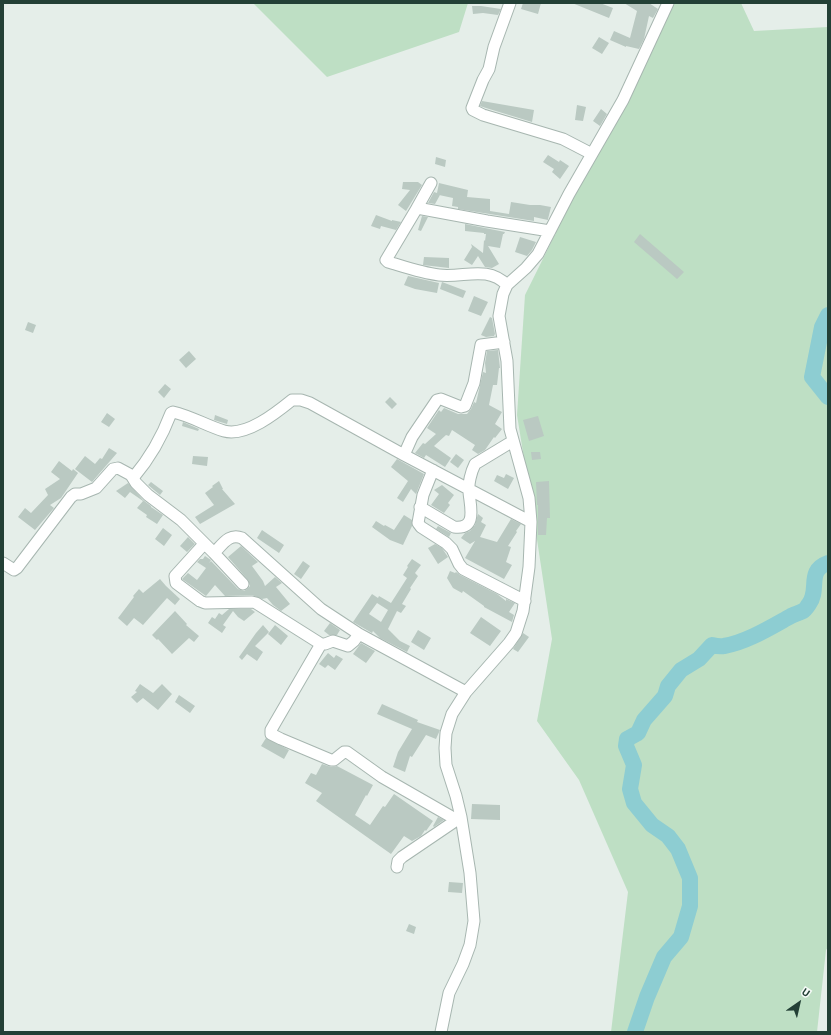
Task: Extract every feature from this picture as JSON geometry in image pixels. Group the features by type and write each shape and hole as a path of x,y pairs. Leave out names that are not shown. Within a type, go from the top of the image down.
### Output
{"street":[{"path":"510,3 494,47 489,69 472,108 473,110 483,115 563,139 592,154"},
{"path":"441,1032 449,993 463,964 470,945 474,921 470,873 456,796 446,765 446,732 452,714 466,692 516,633 520,624 525,601 529,567 531,522 529,498 527,487 512,441 510,429 507,361 499,316 503,294 507,285 526,268 538,254 592,154 624,100 668,3"},
{"path":"431,183 386,260 388,262 426,273 440,275 493,275 501,279 507,285"},
{"path":"417,208 550,231"},
{"path":"404,455 412,437 437,400 441,398 461,407 465,406 474,383 481,345 504,342"},
{"path":"133,478 151,455 173,412 225,431 238,432 250,428 292,400 301,400 310,403 469,490 531,522"},
{"path":"420,507 454,527 468,524 471,518 472,508 469,490 475,464 512,441"},
{"path":"3,563 14,570 17,568 61,508 73,495 85,493 96,488 114,468 118,468 128,473 148,495 181,520 243,584"},
{"path":"433,470 423,495 418,523 421,527 446,542 463,569 525,601"},
{"path":"214,553 231,537 238,536 242,538 321,609 359,634 466,692"},
{"path":"204,544 175,576 176,583 200,601 205,603 256,603 321,644 334,641 348,646 359,634"},
{"path":"321,644 274,723 271,734 331,760 334,760 344,752 347,752 382,777 459,818"},
{"path":"396,867 398,861 402,857 459,818"}],"green space":[{"path":"253,3 468,3 459,32 327,77"},
{"path":"670,3 741,3 754,31 828,27 828,947 826,950 817,1032 611,1032 628,892 579,780 537,721 552,639 517,415 525,295"}],"building":[{"path":"523,3 541,3 538,14 521,9"},
{"path":"572,3 600,3 613,8 609,18"},
{"path":"624,3 649,3 658,9 653,18 649,16 644,39 639,49 626,47 610,40 614,31 630,38 637,11"},
{"path":"472,6 501,9 498,15 483,13 473,14"},
{"path":"599,37 609,43 602,54 592,48"},
{"path":"482,101 534,110 532,122 480,106"},
{"path":"577,105 586,107 583,121 575,120"},
{"path":"601,109 607,114 600,126 593,121"},
{"path":"548,155 569,166 560,179 552,172 554,169 543,162"},
{"path":"436,157 446,160 445,167 435,164"},
{"path":"403,182 418,182 422,185 406,211 398,205 410,190 402,189"},
{"path":"439,183 468,190 467,197 490,199 490,211 509,214 511,202 551,207 548,220 534,217 534,221 458,209 458,207 452,206 453,198 440,195 435,204 428,203 434,192 437,193"},
{"path":"376,215 392,221 401,222 396,230 381,226 380,229 371,226"},
{"path":"422,216 428,217 421,231 418,230"},
{"path":"465,224 505,232 503,234 500,248 488,246 499,264 492,268 485,267 478,256 472,265 464,260 472,247 471,244 483,253 486,234 465,231"},
{"path":"640,234 684,272 677,279 634,242"},
{"path":"520,237 536,242 527,256 515,252"},
{"path":"424,257 449,258 449,268 423,265"},
{"path":"408,276 439,283 437,293 415,289 404,285"},
{"path":"442,282 466,291 463,298 440,289"},
{"path":"474,296 488,302 481,316 468,311"},
{"path":"490,317 492,318 495,334 494,336 486,337 481,335"},
{"path":"28,322 36,325 33,333 25,330"},
{"path":"498,350 500,368 497,385 493,385 489,405 502,412 495,424 502,429 495,438 494,437 485,450 478,454 472,450 475,445 452,430 449,436 446,435 434,446 451,458 445,467 426,455 424,458 415,453 423,443 425,444 436,434 427,428 439,410 441,412 444,408 458,414 467,414 474,402 476,403 483,372 486,373 485,363 487,351"},
{"path":"189,351 196,359 186,368 179,360"},
{"path":"165,384 171,389 164,398 158,392"},
{"path":"390,397 397,404 392,409 385,402"},
{"path":"107,413 115,419 109,427 101,422"},
{"path":"215,415 228,420 227,424 214,420"},
{"path":"538,416 544,436 529,441 523,420"},
{"path":"183,422 199,429 198,431 182,426"},
{"path":"109,448 117,453 92,482 75,469 85,456 95,464 100,458 102,459"},
{"path":"531,452 540,452 541,459 532,460"},
{"path":"456,454 464,460 458,468 450,462"},
{"path":"193,456 208,457 207,466 192,464"},
{"path":"397,459 424,474 416,494 411,489 403,502 397,498 408,481 391,467"},
{"path":"59,461 72,471 73,469 78,473 61,498 50,505 54,508 35,530 18,517 25,508 31,513 48,495 45,489 60,479 51,472"},
{"path":"506,474 514,478 508,489 494,481 497,475 504,478"},
{"path":"219,481 222,489 235,504 200,524 195,517 214,505 205,493"},
{"path":"549,481 550,518 547,518 546,535 538,535 536,482"},
{"path":"151,482 163,491 160,495 148,485"},
{"path":"128,483 143,500 163,515 157,524 146,517 147,515 137,508 143,501 130,492 125,498 116,491"},
{"path":"442,485 454,495 448,503 450,505 444,513 431,505 439,494 434,490"},
{"path":"478,514 483,518 481,522 486,525 480,537 497,542 511,519 521,524 508,546 511,547 506,562 512,565 504,579 465,558 475,541 470,544 461,538 475,525"},
{"path":"404,515 412,520 412,526 403,545 390,540 372,527 376,521 394,530"},
{"path":"438,526 451,533 449,537 436,529"},
{"path":"163,528 172,535 164,546 155,539"},
{"path":"262,530 284,545 279,553 257,538"},
{"path":"188,537 195,544 187,552 180,546"},
{"path":"435,544 442,548 448,557 438,564 428,548"},
{"path":"241,546 258,562 252,566 265,586 275,577 282,583 276,587 290,604 281,611 267,598 262,599 252,595 225,596 215,585 206,596 182,579 188,573 197,580 206,568 197,562 205,556 211,560 209,563 211,561 238,589 244,591 250,586 248,580 228,557"},
{"path":"412,559 421,565 415,573 418,576 402,604 406,606 401,613 397,611 388,629 400,641 410,646 407,652 380,638 373,631 372,633 353,622 372,594 391,603 407,578 403,575 408,567 407,566","holes":["377,603 388,610 381,622 369,614"]},
{"path":"303,561 310,566 301,579 294,574"},
{"path":"450,571 456,572 497,594 506,601 506,599 515,603 509,612 514,615 512,622 484,607 463,591 462,593 453,588 447,578"},
{"path":"160,579 180,599 175,605 167,598 143,625 134,618 127,626 118,618 134,597 133,596 139,589 143,593"},
{"path":"229,609 251,609 255,612 244,621 233,611 223,625 226,627 222,633 208,623 212,617 215,619 219,613 222,615"},
{"path":"175,611 187,624 186,625 199,636 194,642 189,638 172,654 158,639 157,640 152,635"},
{"path":"481,617 501,631 490,646 470,633"},
{"path":"330,623 340,630 337,635 329,635 324,631"},
{"path":"263,625 269,632 255,646 263,652 257,661 247,654 242,660 239,657"},
{"path":"275,625 288,636 281,645 268,634"},
{"path":"418,630 431,638 424,650 411,642"},
{"path":"523,633 529,637 518,652 513,649"},
{"path":"361,643 375,651 366,663 353,654"},
{"path":"328,653 334,658 336,655 343,659 335,670 328,665 325,668 319,664"},
{"path":"140,684 153,693 162,684 172,694 158,710 143,698 137,703 131,697 137,692 135,691"},
{"path":"179,695 195,706 190,713 175,702"},
{"path":"382,704 418,720 417,722 440,730 436,739 426,735 412,757 410,756 405,772 393,767 398,752 412,729 377,714"},
{"path":"266,738 289,750 284,759 261,746"},
{"path":"322,764 331,767 337,766 373,785 355,815 370,825 383,806 385,807 394,794 433,821 421,836 412,841 404,836 391,854 316,801 322,793 305,783 311,773 316,775"},
{"path":"472,804 500,805 500,820 471,819"},
{"path":"438,817 444,820 434,827 433,826"},
{"path":"449,882 463,883 462,893 448,892"},
{"path":"409,924 416,927 414,934 406,931"}],"waterway":[{"path":"828,315 822,327 812,377 828,397"},
{"path":"635,1032 647,997 664,957 681,937 690,906 690,878 678,849 668,836 652,825 634,803 630,789 634,765 626,746 627,739 638,733 644,720 665,696 668,686 681,670 699,659 712,645 722,646 733,644 759,634 791,616 802,612 812,598 817,571 821,566 828,563"}]}
